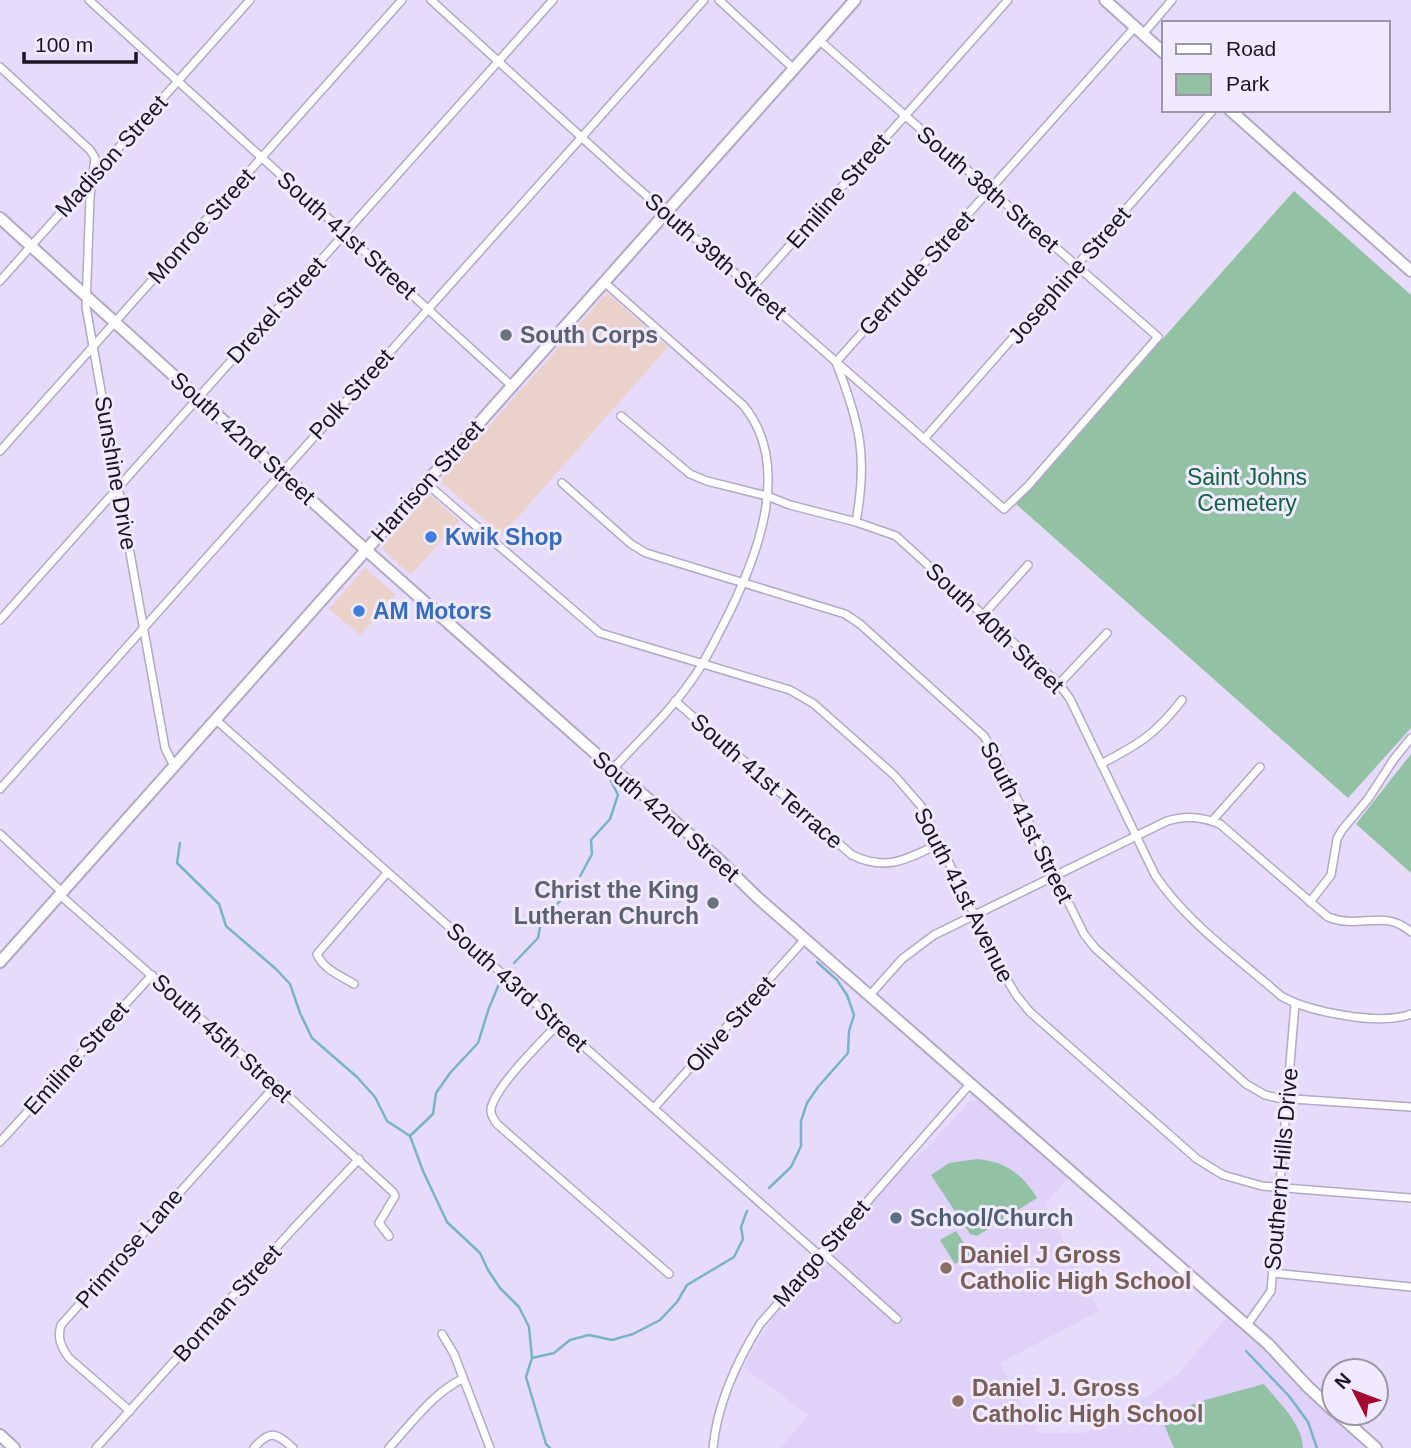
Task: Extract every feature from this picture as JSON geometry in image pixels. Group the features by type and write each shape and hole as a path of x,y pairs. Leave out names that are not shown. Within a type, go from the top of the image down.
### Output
{"street":[{"name":"South 41st Street","path":"89,0 512,386"},
{"name":"Madison Street","path":"0,281 250,0"},
{"name":"Monroe Street","path":"0,451 401,0"},
{"name":"South 39th Street","path":"432,0 666,212 1004,509"},
{"name":"Drexel Street","path":"0,620 553,0"},
{"name":"Polk Street","path":"0,789 704,0"},
{"path":"719,0 794,69"},
{"name":"Harrison Street","path":"0,962 855,0"},
{"name":"Emiline Street","path":"752,288 1008,0"},
{"path":"1105,0 1162,51"},
{"name":"Gertrude Street","path":"836,362 990,190 1139,30 1172,0"},
{"name":"South 38th Street","path":"819,40 1158,337 1004,509"},
{"path":"0,67 90,150 95,158 93,177"},
{"name":"Josephine Street","path":"924,439 1211,112"},
{"path":"1232,112 1411,271"},
{"name":"Sunshine Drive","path":"93,177 86,307 165,748 174,766"},
{"name":"South 42nd Street","path":"0,218 280,473 716,857 758,898 1247,1325 1320,1397"},
{"path":"604,282 751,414 761,433 767,455 767,496 758,546 744,584 702,665 675,701 613,769"},
{"path":"836,362 859,430 863,470 856,522"},
{"name":"South 40th Street","path":"621,416 690,474 896,536 1059,684 1070,699 1155,875 1169,895 1281,996 1295,1004 1321,1012 1370,1018 1411,1014"},
{"name":"South 41st Avenue","path":"426,483 600,633 790,690 814,704 909,790 921,806 1016,995 1030,1012 1197,1159 1234,1180 1262,1186 1411,1198"},
{"name":"South 41st Street","path":"562,483 631,544 646,553 845,614 860,624 984,736 1084,934 1095,948 1246,1084 1265,1095 1287,1099 1411,1107"},
{"path":"984,614 1028,565"},
{"path":"1059,684 1107,633"},
{"path":"1101,764 1149,737 1182,700"},
{"name":"South 41st Terrace","path":"675,701 852,855 877,864 893,864 940,843"},
{"name":"South 43rd Street","path":"215,719 558,1024 897,1319"},
{"path":"1310,902 1331,875 1337,839 1342,830 1368,799 1411,738"},
{"path":"1212,821 1259,768"},
{"path":"870,995 914,948 933,935 1180,817 1199,817 1229,831 1328,917 1346,923 1391,919 1411,932"},
{"name":"South 45th Street","path":"0,834 61,894 383,1182 395,1196 379,1223 389,1236"},
{"path":"354,984 331,970 320,961 317,954 387,873"},
{"name":"Olive Street","path":"654,1108 805,939"},
{"name":"Emiline Street","path":"0,1142 152,975"},
{"name":"Southern Hills Drive","path":"1247,1325 1270,1291 1273,1273 1295,1004"},
{"path":"558,1024 503,1085 491,1108 492,1116 496,1124 668,1274"},
{"name":"Margo Street","path":"713,1448 722,1405 735,1370 748,1343 774,1306 971,1083"},
{"name":"Primrose Lane","path":"130,1411 69,1358 62,1349 61,1325 276,1085"},
{"name":"Borman Street","path":"96,1448 359,1159"},
{"path":"1273,1273 1411,1287"},
{"path":"442,1334 454,1354 489,1448"},
{"path":"389,1448 447,1386 462,1379"},
{"name":"South 42nd Street","path":"1352,1427 1376,1448"},
{"path":"0,1435 14,1448"},
{"path":"254,1448 266,1436 271,1435 281,1437 293,1448"}],"shaded area":[{"path":"607,293 668,347 502,535 440,481"},
{"name":"Kwik Shop","path":"429,494 459,521 411,575 381,548"},
{"path":"365,568 396,595 360,635 329,609"},
{"name":"Daniel J Gross Catholic High School","path":"981,1101 1069,1177 1045,1204 1099,1311 1000,1363 1037,1433 1083,1433 1110,1424 1178,1374 1228,1316 1320,1407 1320,1427 1342,1427 1365,1448 780,1448 809,1415 744,1368 750,1355 795,1288 904,1167 929,1146 969,1102"}],"green space":[{"name":"Saint Johns Cemetery","path":"1294,191 1411,295 1411,728 1348,798 1016,504"},
{"path":"1411,754 1411,873 1356,824"},
{"path":"977,1159 1012,1170 1026,1182 1037,1198 977,1236 970,1234 931,1175 949,1163"},
{"path":"956,1231 971,1254 955,1264 940,1240"},
{"path":"1264,1384 1299,1430 1303,1448 1174,1448 1163,1422 1168,1414 1205,1400"}],"waterway":[{"path":"514,963 538,938 541,922 577,882 592,854 591,840 610,819 618,795 610,779"},
{"path":"180,843 177,863 219,904 226,926 290,984 312,1038 357,1077 375,1097 387,1121 410,1136 447,1222 480,1253 500,1288 519,1307 529,1327 532,1358 526,1377 546,1444 550,1448"},
{"path":"769,1188 791,1167 801,1146 801,1121 807,1103 848,1053 849,1031 854,1015 847,995 837,980 817,962"},
{"path":"410,1136 433,1114 436,1093 450,1073 478,1043 499,984"},
{"path":"532,1358 554,1353 570,1340 589,1335 612,1340 633,1334 660,1320 677,1302 687,1285 734,1257 743,1239 741,1227 747,1211"},
{"path":"1246,1351 1289,1396 1308,1422 1317,1448"}],"place":[{"name":"South Corps","path":"506,335"},
{"name":"Kwik Shop","path":"431,537"},
{"name":"AM Motors","path":"359,611"},
{"name":"Christ the King Lutheran Church","path":"713,903"},
{"name":"School/Church","path":"896,1218"},
{"name":"Daniel J Gross Catholic High School","path":"946,1268"},
{"name":"Daniel J. Gross Catholic High School","path":"958,1401"}]}
